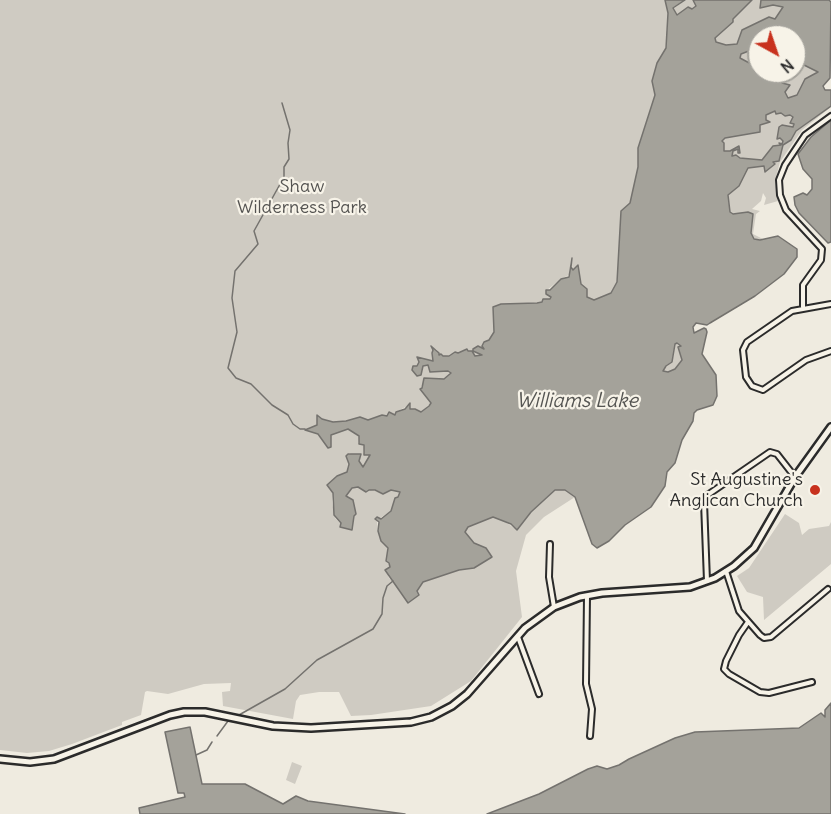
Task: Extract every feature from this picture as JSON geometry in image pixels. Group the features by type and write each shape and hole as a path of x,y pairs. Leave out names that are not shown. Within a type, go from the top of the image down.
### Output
{"main road":[{"path":"0,759 30,762 54,759 170,715 184,712 205,712 273,726 300,728 421,720 447,709 467,694 517,637 554,607 587,596 613,591 685,587 707,581 726,571 754,548 795,477 831,427"}],"street":[{"path":"803,307 804,285 821,260 822,252 818,243 786,210 780,195 779,180 785,165 805,135 831,116"},
{"path":"831,304 803,307 786,313 745,343 743,352 749,382 757,389 764,389 799,364 831,351"},
{"path":"707,581 706,497 770,452 777,454 795,477"},
{"path":"550,544 549,577 554,607"},
{"path":"726,571 739,611 762,637 771,637 828,589"},
{"path":"587,596 586,684 592,710 590,736"},
{"path":"748,622 726,661 724,669 729,674 760,692 769,693 812,682"},
{"path":"517,637 539,694"}],"green space":[{"name":"Shaw Wilderness Park","path":"0,0 665,0 668,13 666,49 657,63 652,81 655,95 638,148 638,167 630,203 621,211 617,282 611,293 594,300 586,297 578,278 578,266 573,270 571,260 569,275 547,290 550,299 525,304 501,304 493,318 502,327 484,342 482,346 484,349 478,347 477,351 482,354 475,356 467,349 443,357 431,346 433,361 417,357 419,362 417,366 413,366 412,370 422,372 423,366 428,365 430,372 448,371 451,373 444,379 427,378 420,389 431,403 421,412 410,409 411,404 396,412 395,415 389,412 387,416 382,415 368,420 360,417 333,422 317,415 317,425 306,431 316,432 325,441 326,446 331,447 331,434 348,429 359,437 358,443 364,445 363,453 370,455 363,467 360,464 359,454 355,456 349,453 347,472 337,476 327,485 333,493 335,518 343,526 352,530 356,514 353,500 346,496 352,488 358,487 384,493 391,490 400,492 391,511 377,520 381,541 388,548 387,559 390,567 386,569 389,578 397,585 408,602 422,582 459,570 474,568 486,548 474,543 465,532 468,527 493,517 500,518 517,530 531,512 555,490 565,490 575,497 544,517 526,535 516,571 522,617 471,681 431,706 371,715 351,716 339,692 300,695 296,701 293,719 223,706 222,692 230,691 231,683 204,684 168,694 147,691 141,715 122,722 122,725 49,751 27,753 0,750"},
{"path":"685,0 693,0 697,5 692,9 688,7 677,15 673,9"},
{"path":"752,0 761,0 760,8 773,5 784,6 775,19 767,24 747,24 747,37 737,44 726,45 715,42 715,38 733,22 733,19"},
{"path":"747,52 747,63 739,58 741,54"},
{"path":"807,64 831,70 830,78 823,86 825,90 831,90 831,107 802,130 780,162 775,181 778,201 764,205 766,198 763,193 761,201 752,209 760,211 756,214 753,234 763,239 754,239 730,212 728,195 731,158 723,151 720,143 777,84 807,84"},
{"path":"680,343 682,346 678,347 682,360 675,369 668,373 662,370 672,362 675,344"},
{"path":"785,514 799,523 802,535 809,529 829,526 831,522 831,564 764,620 763,597 747,592 737,576 749,568"},
{"path":"292,762 302,766 295,784 286,780"}],"water":[{"name":"Williams Lake","path":"665,0 685,0 673,8 677,15 688,7 692,9 696,6 693,0 752,0 715,38 716,42 726,45 737,44 742,30 747,28 747,52 741,54 740,58 747,62 747,84 790,85 785,92 788,98 797,95 802,84 807,84 807,78 818,72 807,66 807,24 754,24 769,17 775,19 783,7 773,5 760,8 761,0 829,0 831,2 830,78 823,86 825,90 831,90 831,106 796,131 791,140 783,145 779,161 773,162 775,164 765,172 764,166 748,168 739,186 728,195 730,212 753,214 751,233 754,239 778,236 797,249 797,257 784,274 755,296 707,325 696,323 693,327 694,333 706,329 702,354 716,375 717,396 713,405 694,413 693,421 682,440 675,463 667,472 665,486 651,507 597,548 592,544 575,497 565,490 555,490 531,512 517,530 511,524 493,517 468,527 465,532 474,543 486,548 492,557 474,568 459,570 423,582 417,591 419,595 408,603 385,570 390,567 386,561 388,548 381,541 378,531 379,522 375,519 377,517 381,519 391,511 395,498 400,492 391,490 383,494 375,490 366,492 358,487 352,488 346,496 353,500 356,514 352,530 340,527 341,523 334,515 333,493 327,485 337,476 347,472 349,464 346,456 348,454 361,454 359,461 363,467 370,455 364,455 364,445 359,444 359,436 348,429 331,435 331,447 328,448 318,434 305,430 317,425 317,415 333,422 360,417 368,420 382,415 387,416 389,412 395,415 410,403 410,409 421,412 431,403 420,389 424,378 444,379 451,373 448,371 430,372 428,365 423,366 421,375 417,376 412,370 413,366 417,366 419,362 417,357 433,361 431,346 443,356 467,349 475,356 482,355 473,349 478,346 484,349 482,346 484,342 489,340 494,332 493,307 501,304 537,303 542,302 543,299 550,299 546,290 550,290 561,279 569,277 572,258 571,267 573,270 578,265 581,284 587,289 587,297 594,300 611,293 617,282 621,211 630,203 638,167 638,148 655,95 652,81 657,63 666,48 668,13","holes":["775,111 776,114 781,113 793,117 790,123 794,124 793,127 782,125 779,127 777,139 780,138 783,141 782,144 773,146 762,160 732,156 733,151 738,149 740,153 739,146 730,151 724,151 722,141 725,138 760,132 760,125 770,122 766,120 766,115","677,343 681,346 678,347 682,360 675,369 668,372 663,371 672,362"]},
{"path":"831,120 831,242 828,243 799,213 794,197 803,193 807,195 812,189 812,179 803,169 798,154 811,137"},
{"path":"831,703 831,814 487,814 539,794 588,769 597,766 607,769 619,765 675,738 695,732 799,728 821,713 825,717 825,710"},
{"path":"190,727 202,784 245,784 283,804 296,796 308,801 405,814 140,814 139,808 185,797 184,793 178,793 165,732"}],"waterway":[{"path":"282,103 290,130 289,159 284,167 284,177 254,231 258,244 235,271 232,298 237,332 228,368 236,378 251,384 272,405 288,415 293,424 300,429 305,429"},
{"path":"239,715 285,689 317,660 373,629 382,614 383,598 387,586 393,581"},
{"path":"217,736 228,721"},
{"path":"196,755 207,750 212,742"}],"place":[{"name":"St Augustine's Anglican Church","path":"815,490"}]}
